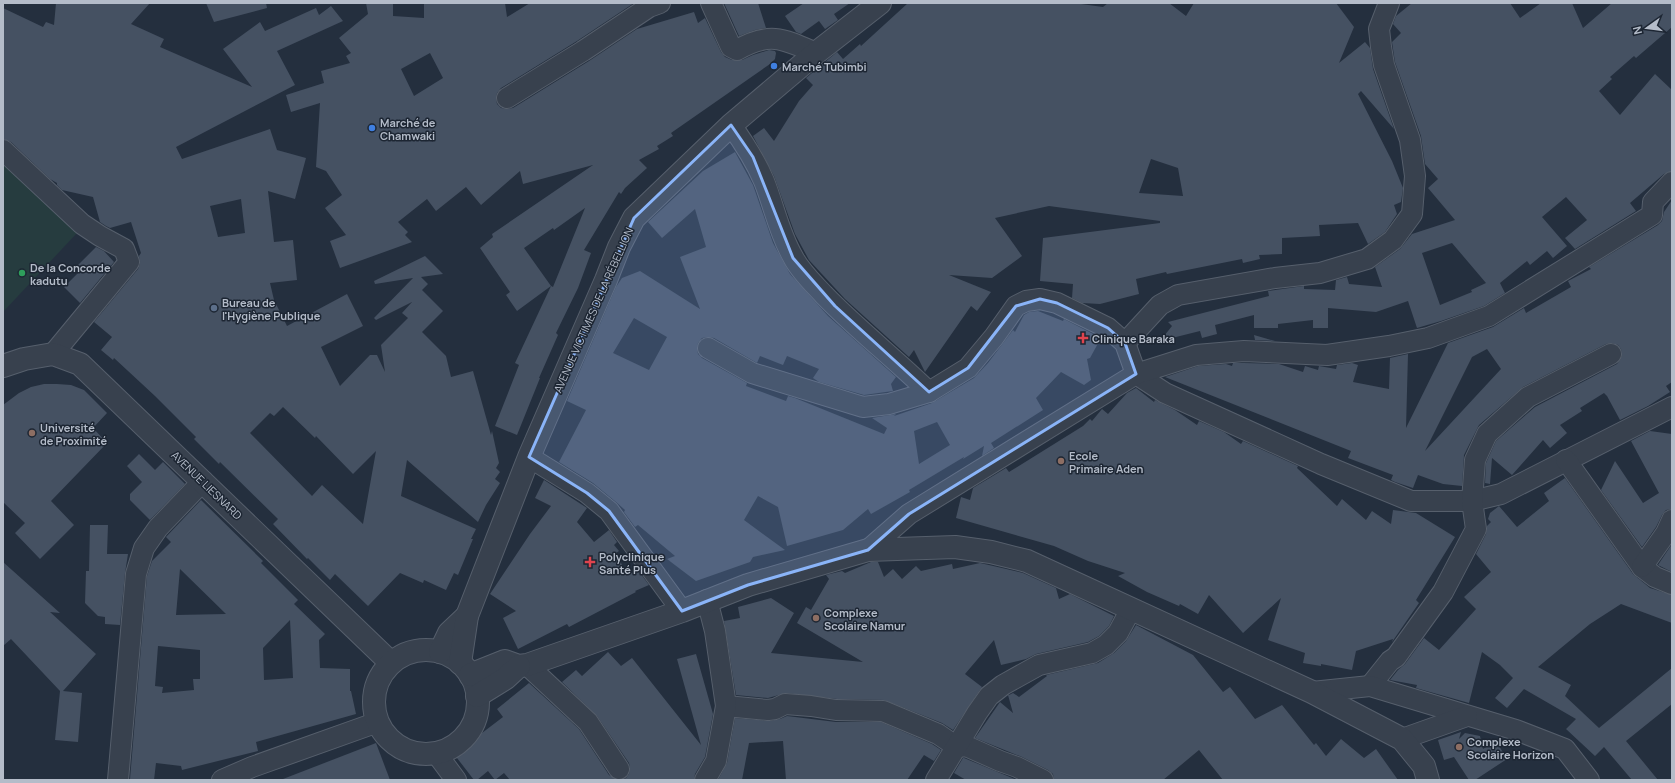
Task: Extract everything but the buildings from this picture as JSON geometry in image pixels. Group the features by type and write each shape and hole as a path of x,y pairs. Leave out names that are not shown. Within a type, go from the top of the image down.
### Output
{"street":[{"path":"507,98 649,7 660,3"},
{"path":"711,3 731,47 737,50 764,39 788,40 816,53"},
{"name":"AVENUE VICTIMES DE LA RÉBELLION","path":"467,616 529,457 619,247 634,218 731,126 816,53 880,3"},
{"path":"1125,343 1160,305 1178,295 1275,278 1320,273 1367,259 1393,240 1412,214 1415,176 1410,140 1384,65 1378,29 1389,3"},
{"path":"731,126 753,157 764,181 784,239 797,263 808,278 835,306 899,363 928,392"},
{"path":"3,150 82,224 124,249 128,262 53,354 24,359 3,366"},
{"path":"868,550 909,514 1136,374 1196,355 1244,351 1327,355 1389,346 1428,338 1468,325 1489,316 1652,215 1653,202 1672,182"},
{"path":"708,348 752,373 863,407 889,404 928,392 968,368 994,337 1016,306 1026,301 1040,299 1057,303 1108,328 1125,343 1136,374 1165,393 1321,464 1411,501 1472,501 1501,494 1672,407"},
{"name":"AVENUE LIESNARD","path":"53,354 80,364 391,663"},
{"path":"1370,686 1390,661 1396,657 1443,592 1476,528 1472,501 1475,460 1487,434 1528,397 1611,354"},
{"path":"529,457 587,493 609,511 682,610"},
{"path":"1566,460 1642,567 1655,577 1672,584"},
{"path":"118,780 136,574 144,548 158,528 203,481"},
{"path":"1642,567 1666,533 1672,520"},
{"path":"477,696 506,678 523,665 682,610 748,585 868,550 955,547 991,552 1027,561 1312,692 1402,739 1424,766 1428,780"},
{"path":"705,780 716,761 726,706 715,631 707,600"},
{"path":"936,780 976,713 990,696 1003,685 1039,665 1092,653 1106,645 1118,633 1131,609"},
{"path":"440,652 448,633 467,616"},
{"path":"465,669 467,616"},
{"path":"423,650 440,652 465,669 475,685 477,696 476,716 468,733 454,746 436,753 418,754 401,748 387,737 378,722 374,701 378,680 391,663 406,654 423,650"},
{"path":"465,669 505,661 523,665 588,722 619,769"},
{"path":"1312,692 1370,686 1516,730 1565,749 1589,780"},
{"path":"726,706 768,710 775,709 785,704 836,710 883,711 938,734 957,747 966,746 1000,762 1014,774 1043,780"},
{"path":"1402,739 1468,716"},
{"path":"222,780 256,774 378,722"},
{"path":"436,753 456,780"}],"highlighted area":[{"path":"731,125 753,157 793,258 835,306 929,392 968,368 1016,306 1040,299 1057,303 1108,328 1125,343 1136,374 909,514 868,550 748,585 682,611 609,511 587,493 529,457 634,218"}],"green space":[{"name":"De la Concorde kadutu","path":"3,162 77,233 3,312"}],"place":[{"name":"Marché Tubimbi","path":"774,66"},
{"name":"Marché de Chamwaki","path":"372,128"},
{"name":"De la Concorde kadutu","path":"22,273"},
{"name":"Bureau de l'Hygiène Publique","path":"214,308"},
{"name":"Clinique Baraka","path":"1083,338"},
{"name":"Université de Proximité","path":"32,433"},
{"name":"Ecole Primaire Aden","path":"1061,461"},
{"name":"Polyclinique Santé Plus","path":"590,562"},
{"name":"Complexe Scolaire Namur","path":"816,618"},
{"name":"Complexe Scolaire Horizon","path":"1459,747"}]}
